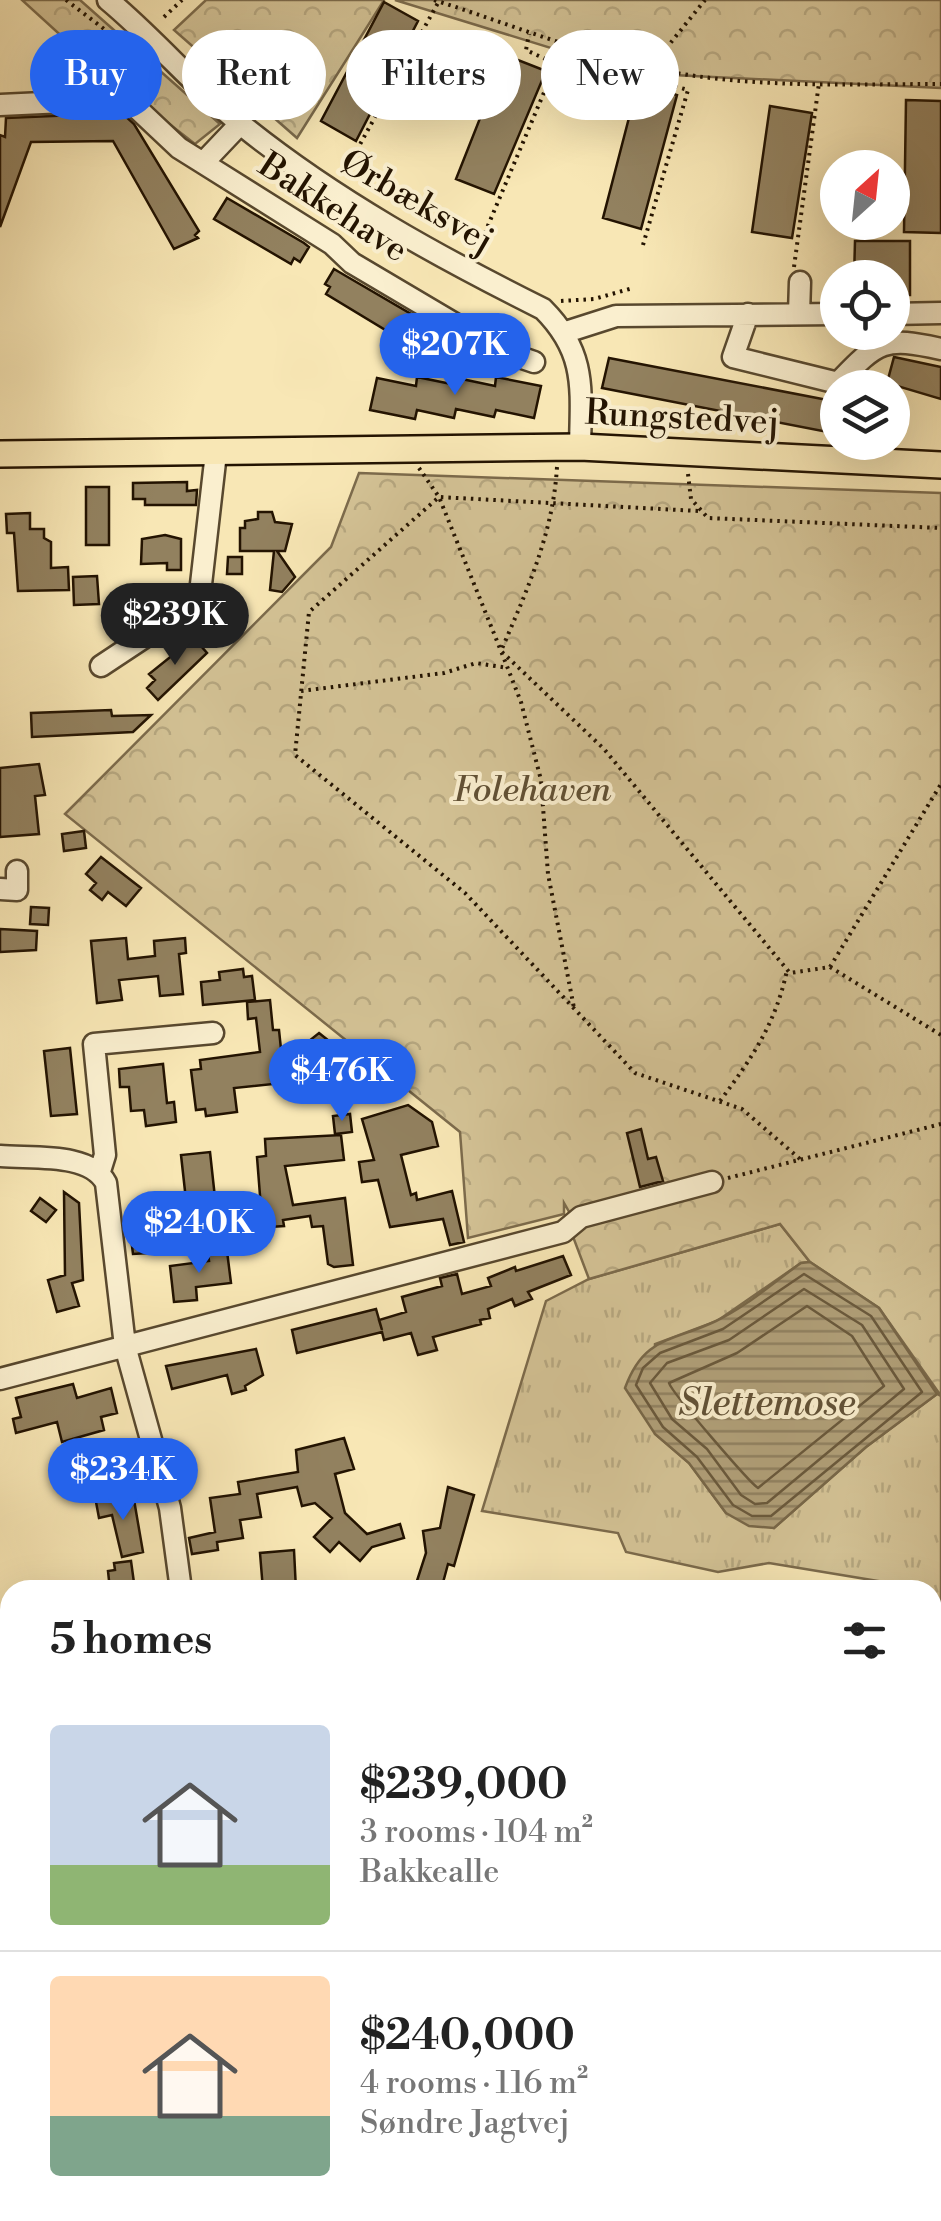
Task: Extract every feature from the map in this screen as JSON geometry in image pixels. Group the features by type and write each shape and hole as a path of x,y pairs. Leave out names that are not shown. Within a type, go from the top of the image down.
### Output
{"main road":[{"name":"Rungstedvej","path":"0,454 569,447 941,465"}],"street":[{"name":"Ørbæksvej","path":"108,0 240,124 368,216 543,309 566,332 576,355 580,383 569,447"},
{"name":"Bakkehave","path":"0,106 127,99 179,148 332,244 352,263 498,350 534,362"},
{"name":"Bakkehave","path":"202,163 240,124"},
{"path":"797,282 799,314"},
{"path":"748,314 733,358 838,383 874,345 900,340 941,349"},
{"path":"566,332 616,316 820,314"},
{"path":"910,314 941,314"},
{"path":"100,666 190,607 200,593 216,453"},
{"path":"0,889 17,890 17,871"},
{"path":"100,1171 105,1155 94,1044 213,1033"},
{"path":"0,1156 80,1163 100,1171 106,1183 125,1346 170,1508 180,1580"},
{"path":"0,1379 562,1232 582,1218 712,1182"}],"path":[{"path":"66,0 105,30"},
{"path":"164,18 182,0"},
{"path":"679,32 705,0"},
{"path":"353,157 436,1 541,37"},
{"path":"476,255 556,64 526,50 529,34"},
{"path":"679,72 818,84 941,84"},
{"path":"797,282 818,84"},
{"path":"643,245 688,90 679,87"},
{"path":"543,309 565,299 594,299 634,288"},
{"path":"404,447 439,497 508,668 541,780 548,874 574,1009"},
{"path":"501,651 540,561 569,447"},
{"path":"688,452 690,498 708,518 941,528"},
{"path":"698,511 439,497 308,612 295,755 466,893 635,1073 742,1109 800,1158"},
{"path":"501,651 604,749 790,973 830,967 941,1036"},
{"path":"301,691 444,673 476,663 508,668"},
{"path":"830,967 941,784"},
{"path":"720,1102 762,1045 778,1012 787,969"},
{"path":"712,1182 941,1124"}],"green space":[{"path":"22,0 80,0 114,30 55,30"},
{"path":"206,0 384,0 365,30 346,30 346,60 326,92 326,30 182,30 182,37 174,30"},
{"path":"395,0 941,0 941,88 679,75 679,30 541,30 541,45 521,39 521,30 492,30"},
{"path":"162,73 182,90 182,120 215,120 220,124 195,144 162,118"},
{"path":"276,120 308,120 297,138"},
{"name":"Folehaven","path":"359,473 941,493 941,1396 879,1308 810,1262 780,1224 589,1279 572,1234 580,1231 564,1203 564,1214 468,1238 460,1132 65,814 331,547"},
{"path":"780,1224 810,1262 801,1263 717,1321 655,1344 655,1434 689,1463 726,1513 774,1528 866,1447 937,1394 941,1396 941,1580 872,1580 769,1563 718,1572 626,1552 618,1533 482,1511 546,1301 589,1279"}],"water":[{"name":"Slettemose","path":"810,1262 879,1308 937,1394 866,1447 774,1528 749,1526 726,1513 689,1463 655,1434 625,1388 651,1349 727,1315 801,1263"}],"building":[{"path":"384,2 418,21 413,30 369,30"},
{"path":"521,61 541,69 541,83 494,194 456,179 479,120 521,120"},
{"path":"346,74 346,120 367,120 356,141 321,121 326,120 326,112"},
{"path":"906,100 941,101 941,233 910,232 910,150 905,150"},
{"path":"770,106 812,113 792,238 752,232"},
{"path":"6,118 130,120 199,231 195,235 198,238 174,249 113,141 31,142 0,227 0,135 5,137"},
{"path":"628,120 670,120 641,229 603,218"},
{"path":"227,198 309,247 300,262 294,258 291,264 214,219"},
{"path":"855,241 910,241 910,260 854,260"},
{"path":"334,269 411,314 409,317 414,321 406,334 401,331 397,337 326,294 330,287 325,284"},
{"path":"894,357 941,367 941,399 910,390 910,370 890,370"},
{"path":"609,358 820,399 820,430 602,388"},
{"path":"417,377 456,385 457,378 495,386 496,377 541,386 534,418 496,410 494,417 456,409 454,418 417,410 415,419 370,410 377,378 416,386"},
{"path":"187,482 187,491 197,490 196,505 145,505 145,499 133,499 133,483"},
{"path":"86,487 109,487 109,545 86,545"},
{"path":"258,512 272,512 275,522 292,524 285,551 277,551 295,577 282,592 270,590 274,551 240,551 240,528 245,528 245,521 258,519"},
{"path":"30,513 30,529 44,529 44,538 51,542 51,568 68,567 69,590 18,591 14,533 7,533 6,514"},
{"path":"165,535 181,539 181,570 167,570 167,563 141,564 142,539"},
{"path":"228,557 242,557 242,574 227,574"},
{"path":"97,576 99,604 74,605 73,577"},
{"path":"194,638 207,653 158,700 147,688 155,680 149,674"},
{"path":"111,710 112,716 151,715 133,732 32,737 31,713"},
{"path":"39,764 45,795 35,796 39,834 0,837 0,768"},
{"path":"84,831 86,848 64,851 62,834"},
{"path":"101,857 141,888 126,906 108,892 102,900 90,890 96,883 86,874"},
{"path":"31,907 49,908 48,925 30,924"},
{"path":"0,929 37,931 36,950 0,952"},
{"path":"126,938 128,959 155,956 154,941 185,938 186,953 179,954 183,994 160,996 158,976 119,980 122,1000 97,1003 91,941"},
{"path":"243,969 244,977 252,976 255,1000 203,1005 201,982 220,980 219,972"},
{"path":"270,1000 273,1030 279,1030 281,1049 286,1049 288,1072 282,1073 283,1083 234,1088 237,1112 206,1116 205,1109 196,1110 191,1070 201,1069 200,1060 260,1052 256,1018 248,1019 247,1002"},
{"path":"319,1033 359,1065 344,1084 338,1079 332,1086 294,1053"},
{"path":"70,1048 77,1114 51,1116 44,1051"},
{"path":"163,1064 167,1103 174,1102 176,1122 146,1126 144,1110 131,1111 129,1087 120,1087 119,1069"},
{"path":"408,1105 432,1122 438,1146 401,1155 411,1195 416,1193 417,1200 452,1191 464,1242 450,1245 443,1219 390,1227 378,1180 362,1182 359,1162 374,1160 362,1119"},
{"path":"350,1114 352,1132 335,1134 333,1116"},
{"path":"641,1129 648,1159 656,1157 663,1181 640,1187 627,1133"},
{"path":"341,1135 344,1160 285,1166 293,1205 345,1198 353,1265 334,1267 328,1264 323,1226 312,1227 310,1216 283,1220 284,1226 270,1227 269,1220 262,1221 257,1157 266,1156 265,1139"},
{"path":"210,1152 217,1216 206,1217 208,1232 171,1236 169,1211 187,1209 181,1155"},
{"path":"64,1192 79,1203 83,1280 72,1283 79,1306 57,1312 48,1280 65,1275"},
{"path":"40,1198 56,1210 46,1222 31,1211"},
{"path":"146,1236 148,1253 133,1254 131,1238"},
{"path":"227,1251 231,1283 196,1287 197,1300 174,1302 170,1266 209,1261 208,1253"},
{"path":"563,1256 571,1275 528,1292 532,1299 515,1306 512,1299 488,1309 490,1318 480,1320 481,1324 433,1337 437,1350 418,1355 411,1333 384,1340 382,1332 297,1353 292,1330 376,1309 379,1320 406,1312 402,1297 442,1286 440,1278 457,1274 462,1294 491,1286 488,1278 515,1267 516,1271"},
{"path":"256,1349 263,1375 245,1386 246,1390 232,1394 227,1375 172,1389 166,1366"},
{"path":"73,1384 77,1398 111,1388 117,1413 101,1417 104,1430 62,1442 57,1422 16,1433 13,1419 21,1417 16,1398"},
{"path":"344,1438 354,1469 335,1474 345,1513 367,1534 400,1524 404,1538 372,1547 360,1561 339,1542 330,1552 314,1537 332,1518 315,1503 302,1506 297,1487 257,1494 261,1517 240,1520 243,1538 217,1542 218,1550 192,1554 189,1538 215,1532 210,1498 240,1494 238,1482 298,1472 296,1450"},
{"path":"448,1487 474,1495 454,1566 448,1564 444,1580 417,1580 426,1553 423,1531 440,1528"},
{"path":"133,1494 143,1552 122,1557 112,1515 99,1518 96,1502"},
{"path":"294,1550 296,1580 262,1580 260,1553"},
{"path":"131,1561 134,1580 109,1580 108,1571 115,1570 114,1563"}]}
